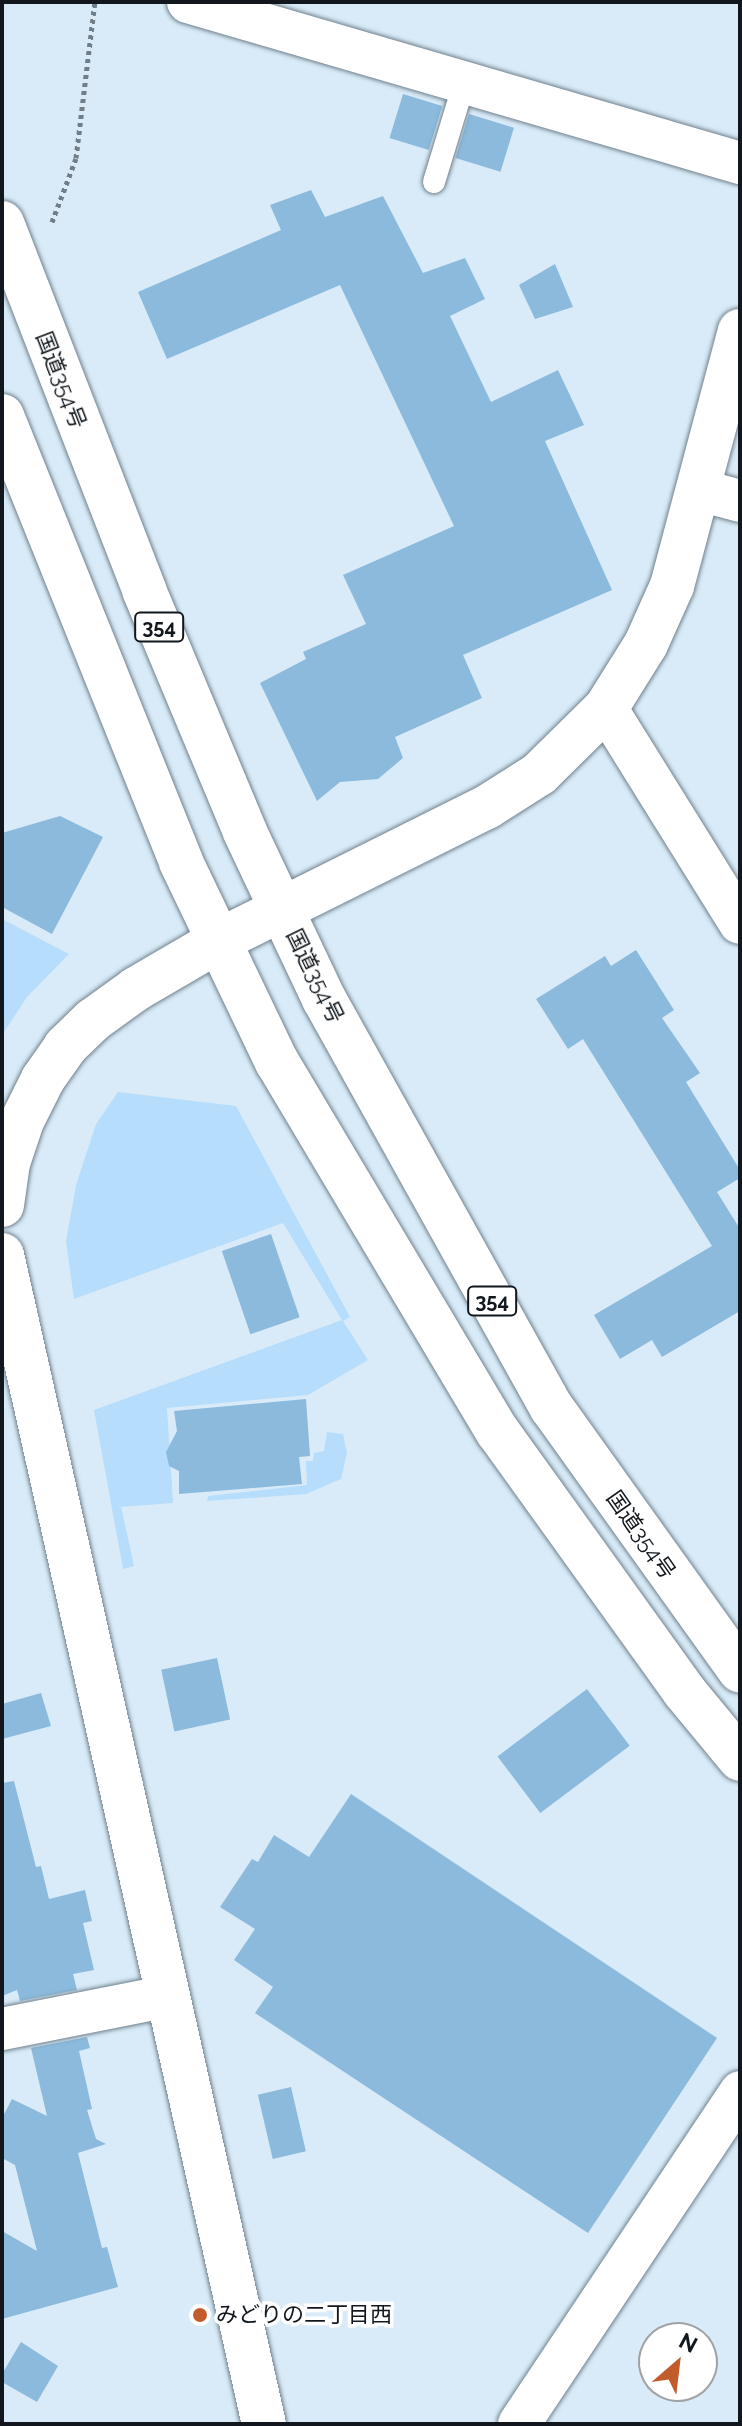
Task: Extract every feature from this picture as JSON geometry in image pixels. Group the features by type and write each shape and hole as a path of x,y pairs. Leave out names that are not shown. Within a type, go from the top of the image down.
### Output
{"main road":[{"name":"国道354号","path":"2,223 144,590 245,832 324,999 552,1408 740,1671"},
{"path":"2,1205 8,1163 22,1121 43,1079 65,1047 93,1020 136,989 218,941 487,807 539,774 606,708 658,619 720,495 740,331"},
{"name":"354","path":"2,416 181,862 285,1076 498,1432 684,1691 740,1759"},
{"path":"3,1270 264,2424"}],"street":[{"path":"188,2 740,163"},
{"path":"606,708 740,923"},
{"path":"2,2029 168,1996"},
{"path":"519,2424 740,2092"}],"lane":[{"path":"434,182 464,83"}],"path":[{"path":"52,222 76,158 95,2"}],"shaded area":[{"path":"2,919 69,954 27,997 2,1035"},
{"path":"118,1092 236,1106 350,1317 343,1321 368,1360 308,1395 167,1408 173,1503 121,1507 134,1566 123,1569 94,1410 342,1320 283,1223 74,1299 66,1241 76,1185 96,1124"},
{"path":"327,1432 343,1434 347,1453 341,1479 306,1494 207,1501 208,1496 307,1485 306,1461 313,1461 314,1453 324,1451"}],"building":[{"path":"403,94 442,106 429,150 390,138"},
{"path":"469,114 514,128 500,172 456,158"},
{"path":"311,190 325,217 383,196 423,273 465,258 485,299 450,316 491,402 558,370 584,425 545,441 612,590 463,655 482,698 395,737 403,758 378,779 340,782 317,801 260,683 306,659 303,652 366,624 343,575 454,526 340,285 167,359 138,292 281,230 270,205"},
{"path":"555,264 573,307 535,319 519,285"},
{"path":"60,816 103,837 52,934 2,907 2,833"},
{"path":"636,950 674,1010 662,1018 700,1073 686,1082 740,1170 740,1178 717,1192 740,1229 740,1311 662,1357 652,1340 620,1359 594,1315 712,1246 583,1039 568,1049 536,999 605,956 611,966"},
{"path":"271,1234 300,1317 250,1334 222,1251"},
{"path":"306,1399 310,1456 299,1457 302,1484 179,1494 179,1471 169,1466 166,1452 177,1431 174,1411"},
{"path":"217,1658 230,1720 174,1731 161,1670"},
{"path":"587,1689 630,1746 540,1813 498,1756"},
{"path":"41,1693 51,1726 2,1739 2,1704"},
{"path":"14,1781 36,1867 41,1866 49,1899 85,1890 92,1921 83,1923 94,1970 73,1974 77,1990 20,2001 17,1990 2,1996 2,1783"},
{"path":"351,1794 717,2038 588,2233 255,2013 273,1987 234,1960 255,1929 220,1907 252,1859 258,1862 274,1835 309,1857"},
{"path":"87,2037 90,2048 79,2051 92,2109 87,2110 96,2139 106,2144 78,2153 102,2248 107,2247 118,2287 2,2319 2,2231 37,2251 15,2165 2,2158 2,2118 12,2099 47,2116 31,2048"},
{"path":"291,2087 306,2151 273,2159 258,2095"},
{"path":"21,2342 58,2366 37,2402 2,2382 2,2374"}],"place":[{"name":"みどりの二丁目西","path":"200,2315"}]}
